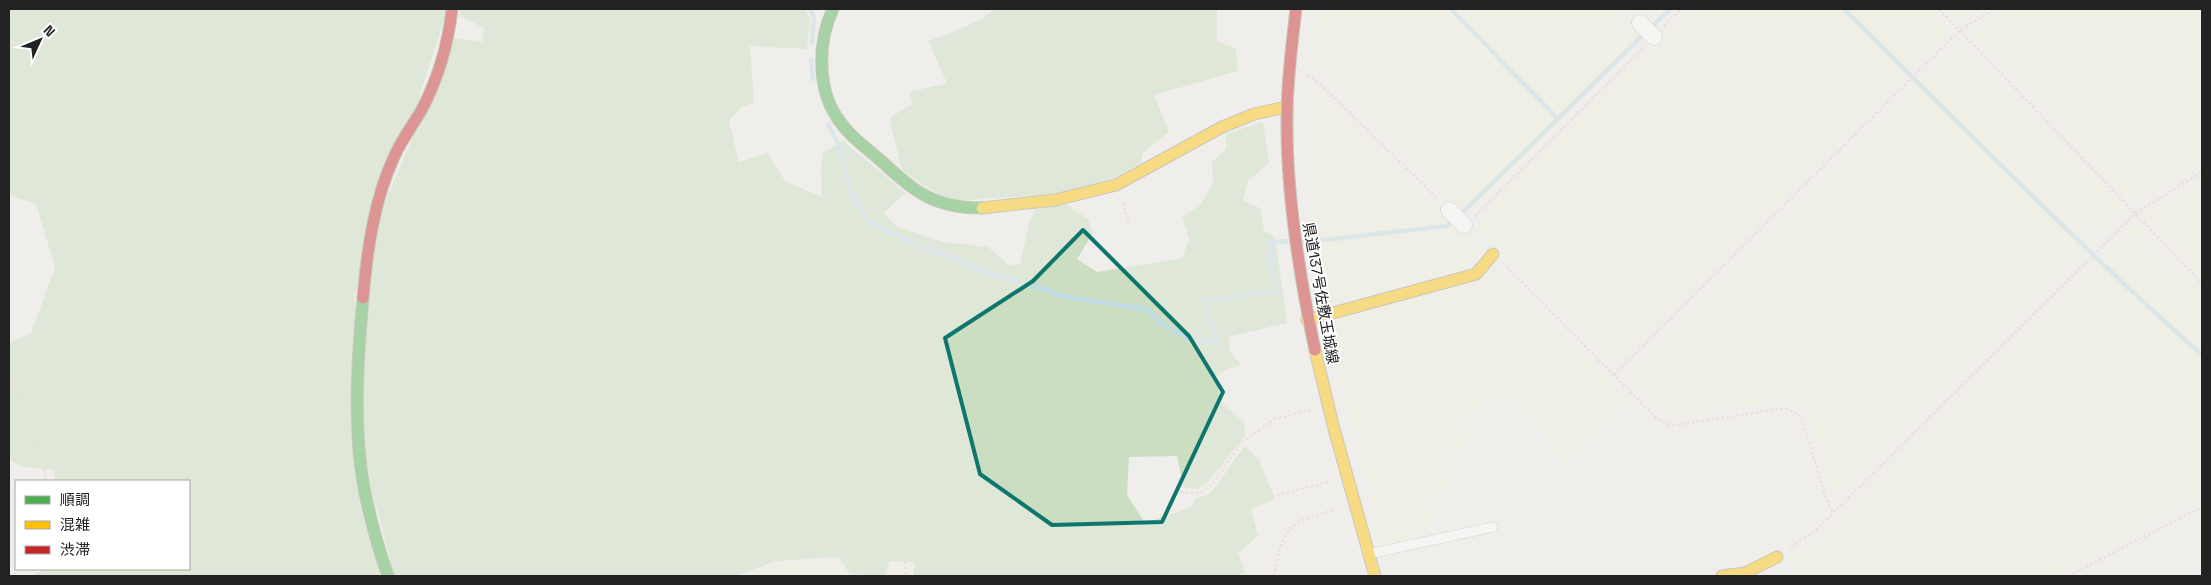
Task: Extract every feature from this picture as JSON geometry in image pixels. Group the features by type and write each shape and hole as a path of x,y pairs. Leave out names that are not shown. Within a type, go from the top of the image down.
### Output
{"street":[{"path":"388,576 377,545 359,452 360,313 364,272 374,215 390,164 424,104 431,87 450,29 452,9"},
{"path":"833,9 824,27 822,57 833,111 846,132 915,192 945,205 968,209 1008,206 1058,199 1117,185 1185,145 1224,126 1254,113 1287,107"},
{"name":"県道137号佐敷玉城線","path":"1296,9 1287,107 1296,251 1307,320 1327,406 1375,576"},
{"path":"1640,23 1654,37"},
{"path":"1449,210 1464,225"},
{"path":"1307,320 1476,274 1493,254"},
{"path":"1722,576 1745,575 1777,557"}],"lane":[{"path":"1369,554 1493,527"}],"path":[{"path":"1464,225 1681,9"},
{"path":"1939,9 2202,283"},
{"path":"1614,376 1960,30 1995,9"},
{"path":"1290,73 1304,73 1319,83 1449,210"},
{"path":"1777,557 1816,530 2136,213 2202,172"},
{"path":"1493,254 1657,419 1671,426 1785,408 1801,416 1826,498 1833,512"},
{"path":"9,382 17,391 44,464 46,480"},
{"path":"1181,492 1199,493 1211,486 1242,442 1275,419 1327,406"},
{"path":"1277,495 1347,477"},
{"path":"1274,576 1280,543 1292,527 1306,517 1355,505"},
{"path":"2068,576 2202,507"},
{"path":"905,562 906,576"},
{"path":"9,576 21,570"}],"highlighted area":[{"path":"1083,230 1189,336 1223,392 1162,522 1052,525 980,474 945,338 1033,281"}],"green space":[{"path":"9,9 445,9 444,20 354,298 383,576 32,576 42,570 190,570 190,480 55,480 54,470 23,467 9,459 9,343 31,333 55,267 36,204 9,195"},
{"path":"460,9 805,9 810,20 807,49 750,46 754,102 740,108 729,121 739,162 768,153 785,181 822,197 821,170 823,153 843,141 906,193 883,213 896,226 943,242 988,247 1009,265 1020,264 1029,223 1036,209 1065,204 1088,219 1093,233 1077,259 1097,272 1182,258 1189,239 1182,217 1199,206 1213,184 1212,162 1226,149 1226,134 1263,122 1269,163 1248,181 1243,201 1260,208 1264,231 1275,237 1287,323 1229,337 1230,352 1241,365 1229,368 1217,375 1220,402 1244,422 1245,436 1207,483 1198,489 1184,488 1177,456 1129,457 1127,495 1145,523 1192,507 1194,499 1209,494 1218,484 1244,446 1259,459 1275,499 1251,509 1258,536 1238,553 1245,572 1238,576 914,576 914,562 890,561 885,576 850,574 838,557 776,561 736,576 394,576 364,457 364,307 380,215 454,38 482,42 484,28 460,16"},
{"path":"995,9 1217,9 1217,42 1236,48 1238,71 1154,95 1169,132 1143,153 1141,163 1112,179 1054,194 968,200 944,198 902,171 889,118 913,104 909,92 947,83 928,41 972,24"},
{"path":"1318,9 1616,9 1641,33 1642,40 1466,214 1458,211 1312,63"},
{"path":"1635,9 1664,9 1649,23"},
{"path":"1690,9 1929,9 1944,24 1947,30 1945,36 1617,364 1610,364 1477,227 1482,218"},
{"path":"1949,9 1979,9 1960,20"},
{"path":"2008,9 2202,9 2202,162 2139,201 2131,201 1976,40 1974,29"},
{"path":"1965,43 2125,210 1843,494 1836,493 1832,488 1811,420 1803,409 1792,402 1784,399 1673,419 1661,412 1627,379 1627,373 1957,44"},
{"path":"1310,84 1321,92 1480,249 1480,256 1464,270 1321,307 1310,234 1314,230 1307,149"},
{"path":"2202,178 2202,276 2146,218 2149,213 2175,194"},
{"path":"2130,227 2141,227 2202,290 2202,498 2049,576 1800,576 1791,566 1790,558 1795,551 1811,545 1825,535"},
{"path":"1496,265 1629,401 1566,468 1538,425 1517,404 1484,395 1426,534 1384,544 1326,321"},
{"path":"838,560 848,576 746,576 776,565"},
{"path":"891,564 911,564 911,576 888,576"}],"waterway":[{"path":"810,9 814,17 812,42"},
{"path":"1451,9 1558,119"},
{"path":"1651,28 1670,9"},
{"path":"1844,9 2065,228 2202,355"},
{"path":"1460,215 1645,33"},
{"path":"811,59 813,79"},
{"path":"828,124 838,143 851,192 867,220 913,243 993,274 1067,297 1146,309 1166,327 1196,342 1217,341 1204,301 1276,291 1270,242 1290,241"},
{"path":"1302,241 1447,226 1454,220"}],"traffic: fast":[{"path":"833,9 824,35 822,63 825,91 840,122 856,139 903,180 925,196 950,205 982,208"},
{"path":"363,298 358,384 359,448 363,483 369,510 388,576"}],"traffic: slow":[{"path":"982,208 1055,200 1116,185 1222,127 1254,114 1287,107"},
{"path":"1307,320 1476,274 1493,254"},
{"path":"1315,350 1333,425 1375,576"},
{"path":"1722,576 1745,573 1777,557"}],"traffic: jam":[{"path":"363,298 372,226 381,191 397,151 421,111 432,87 445,49 452,9"},
{"path":"1296,9 1287,103 1287,145 1295,234 1315,350"}]}
